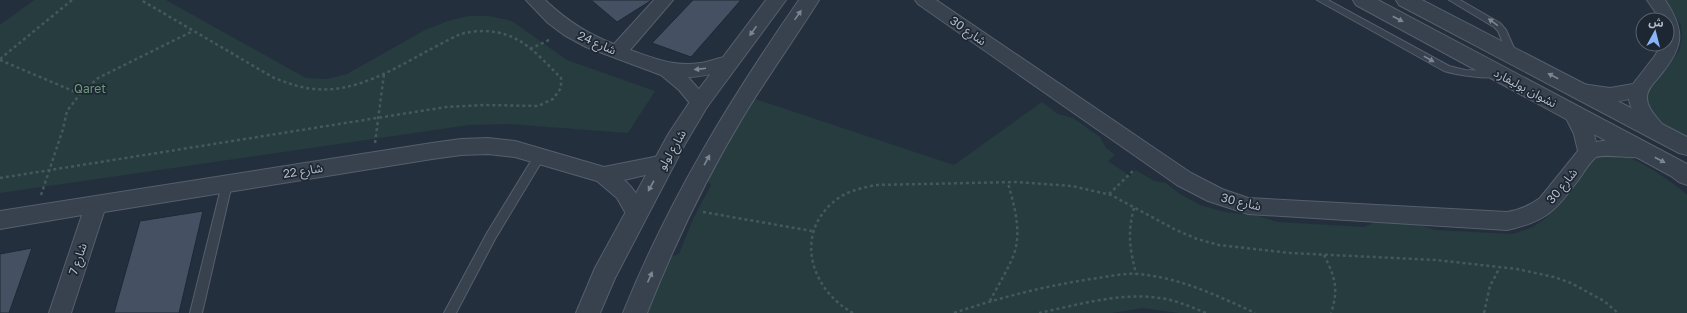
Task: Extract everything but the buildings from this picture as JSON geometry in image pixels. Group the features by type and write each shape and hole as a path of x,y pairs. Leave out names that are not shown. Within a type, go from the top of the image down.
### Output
{"street":[{"name":"شارع 24","path":"535,0 554,19 570,31 592,43 668,70 700,70 730,62"},
{"path":"617,52 664,0"},
{"name":"شارع لولو","path":"588,313 604,275 636,213 700,102 776,0"},
{"path":"635,313 680,208 713,149 763,67 809,0"},
{"name":"شارع 30","path":"924,0 1149,156 1203,191 1225,200 1248,206 1507,221 1523,219 1536,214 1546,206 1588,153"},
{"name":"نشوان بوليفارد","path":"1363,0 1687,176"},
{"name":"نشوان بوليفارد","path":"1406,0 1687,147"},
{"path":"1582,91 1598,95 1614,96 1627,94 1638,89 1667,52 1672,42 1673,30 1668,17 1656,0"},
{"name":"شارع 24","path":"668,70 686,85 700,102"},
{"path":"1638,89 1637,98 1640,108 1646,119 1656,130"},
{"path":"1574,114 1584,134 1588,153 1612,148 1641,150"},
{"name":"شارع 22","path":"0,220 374,160 461,147 488,146 515,149 604,175 624,192 636,213"},
{"name":"شارع 22","path":"604,175 664,163"},
{"name":"شارع 7","path":"60,313 96,205"}],"lane":[{"path":"1321,0 1447,69 1465,73 1499,74"},
{"path":"1453,0 1497,25 1502,30 1512,55"},
{"path":"450,313 491,236 540,156"},
{"path":"196,313 227,184"}],"path":[{"path":"72,0 0,60 80,94"},
{"path":"0,178 466,106 538,106 553,99 562,88 561,78 530,49 508,33 494,30 478,30 462,34 372,80 344,87 317,90 293,86 274,78 142,0"},
{"path":"35,214 64,129 67,111 80,94 98,78 193,30"},
{"path":"374,160 377,119 384,74"},
{"path":"1109,194 1149,156"},
{"path":"990,301 1016,249 1017,225 1014,203 1008,183"},
{"path":"853,313 829,295 815,275 810,253 812,231 820,214 834,201 852,191 872,186 1008,183 1050,183 1084,187 1109,194 1190,237 1218,245 1251,250 1413,258 1500,266 1539,274 1565,280 1590,292 1618,313"},
{"path":"680,208 812,231"},
{"path":"1134,208 1129,227 1128,240 1136,274"},
{"path":"1324,254 1333,271 1337,294 1331,313"},
{"path":"1484,313 1490,286 1500,266"},
{"path":"954,313 990,301 1082,280 1136,274 1169,280 1203,289 1255,313"},
{"path":"1039,313 1116,298 1154,297 1177,302 1206,313"}],"green space":[{"name":"Qaret","path":"34,0 166,0 306,78 327,79 347,74 425,30 448,21 469,16 489,16 512,21 567,60 655,91 628,133 508,124 469,125 0,193 0,25"},
{"path":"1663,0 1687,0 1687,138 1655,122 1638,101 1679,51 1682,39 1681,25 1675,17 1675,12 1672,12"},
{"path":"749,97 954,165 1042,102 1058,114 1073,118 1100,137 1106,148 1115,155 1108,161 1130,176 1136,170 1154,181 1166,183 1180,194 1200,205 1225,212 1259,216 1277,222 1364,227 1378,221 1417,224 1435,230 1513,234 1533,227 1546,218 1556,207 1589,157 1610,155 1625,156 1654,170 1687,195 1687,313 1179,313 1143,308 1111,313 638,313 659,261 679,254 693,219 711,185 705,179"}]}
